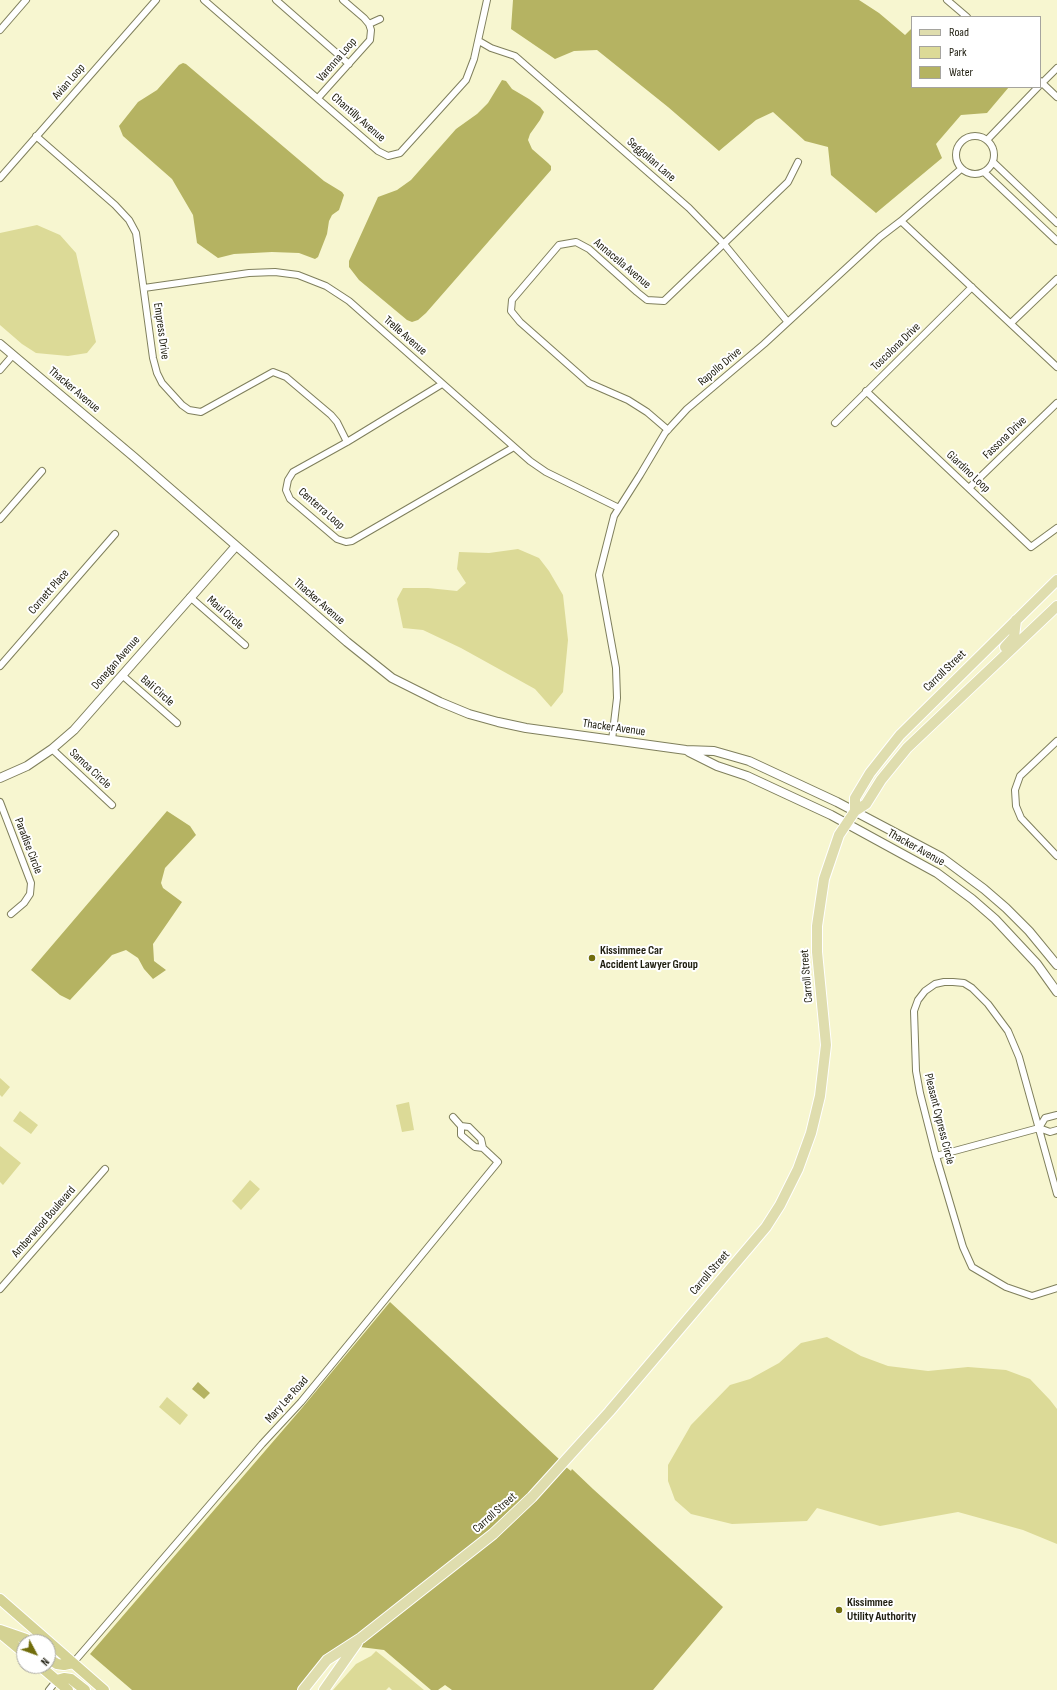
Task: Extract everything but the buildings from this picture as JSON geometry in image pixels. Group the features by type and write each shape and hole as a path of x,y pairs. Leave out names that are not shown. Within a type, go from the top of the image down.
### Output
{"highway":[{"path":"0,1599 104,1690"},
{"path":"0,1630 16,1636"},
{"path":"0,1633 16,1646"},
{"path":"56,1663 64,1665 73,1663"},
{"path":"50,1674 68,1690"},
{"path":"57,1680 64,1678 71,1679 85,1690"}],"main road":[{"name":"Carroll Street","path":"303,1690 327,1660 361,1638 493,1534 532,1497 609,1412 766,1227 780,1205 798,1169 811,1133 820,1096 826,1045 817,952 818,912 824,879 839,835 854,811 855,798 870,773 900,735 1057,580"},
{"name":"Carroll Street","path":"854,811 866,804 893,763 936,720 1057,606"},
{"path":"936,720 940,709 1014,637 1016,620"},
{"name":"Carroll Street","path":"324,1690 361,1638"}],"street":[{"path":"0,30 26,0"},
{"name":"Avian Loop","path":"0,178 156,0"},
{"name":"Chantilly Avenue","path":"204,0 378,151 388,156 400,154 466,80 479,41 487,0"},
{"path":"276,0 349,64"},
{"path":"343,0 369,24 380,19"},
{"path":"947,0 966,16"},
{"name":"Varenna Loop","path":"318,98 370,40 371,30 369,24"},
{"name":"Seggolian Lane","path":"479,41 491,48 515,56 689,208 724,244 787,321"},
{"path":"1041,83 1057,68"},
{"path":"1041,85 1057,97"},
{"path":"987,140 1036,88"},
{"name":"Empress Drive","path":"36,136 130,220 136,233 153,358 157,374 162,383 182,405 190,410 201,412 273,372 286,377 331,415 337,422 347,442"},
{"path":"972,136 980,136 987,140 992,146 994,154 993,162 984,172 976,174 968,173 961,168 957,162 956,153 958,145 964,139 972,136"},
{"name":"Annacella Avenue","path":"668,430 647,412 628,400 589,383 520,322 511,311 512,300 559,245 576,242 590,249 647,300 664,301 788,182 798,162"},
{"path":"993,162 1057,222"},
{"name":"Rapollo Drive","path":"612,740 617,680 613,643 599,575 614,516 668,430 687,409 764,344 787,321 880,237 901,221 961,168"},
{"path":"984,172 1057,241"},
{"path":"901,221 1057,367"},
{"name":"Trelle Avenue","path":"144,288 249,273 275,272 298,275 326,286 349,302 530,461 546,472 619,508"},
{"path":"1011,323 1057,279"},
{"name":"Toscolona Drive","path":"835,423 972,287"},
{"name":"Thacker Avenue","path":"0,344 347,642 392,678 418,692 469,714 498,722 526,728 686,750 714,751 749,761 917,843 965,874 984,889 1021,923 1057,966"},
{"path":"0,370 13,355"},
{"name":"Centerra Loop","path":"442,384 347,442 293,472 288,480 286,490 290,499 337,539 346,542 352,541 514,447"},
{"name":"Giardino Loop","path":"866,391 1031,547 1057,528"},
{"name":"Fassona Drive","path":"969,488 1057,403"},
{"path":"0,519 42,471"},
{"name":"Cornett Place","path":"0,666 115,534"},
{"name":"Donegan Avenue","path":"0,778 27,766 52,749 74,730 236,546"},
{"name":"Maui Circle","path":"190,597 245,645"},
{"name":"Bali Circle","path":"122,675 177,723"},
{"path":"1057,741 1020,776 1015,790 1016,806 1021,818 1057,856"},
{"name":"Samoa Circle","path":"52,749 112,805"},
{"name":"Thacker Avenue","path":"686,750 717,766 747,776 768,786 846,824 924,865 972,899 1015,939 1037,964 1057,992"},
{"name":"Paradise Circle","path":"0,802 31,883 30,894 24,904 11,914"},
{"name":"Pleasant Cypress Circle","path":"1057,1194 1019,1057 1008,1030 978,993 964,983 940,983 925,991 918,1000 914,1011 917,1078 936,1156 963,1246 972,1267 1006,1287 1032,1296 1057,1288"},
{"path":"1039,1128 1045,1118 1057,1115"},
{"name":"Mary Lee Road","path":"73,1663 262,1444 301,1402 498,1162 483,1148 481,1138 469,1127 461,1126 453,1117"},
{"name":"Mary Lee Road","path":"461,1126 461,1135 475,1147 483,1148"},
{"path":"936,1156 1039,1128 1050,1132 1057,1130"},
{"name":"Amberwood Boulevard","path":"0,1289 105,1169"},
{"path":"49,1690 57,1680"}],"green space":[{"path":"37,225 60,235 76,253 96,342 87,353 68,356 36,353 22,344 0,325 0,233"},
{"path":"518,549 539,558 549,571 563,595 568,640 563,692 551,707 535,689 461,648 423,630 403,628 397,599 403,588 428,588 457,591 466,583 457,569 459,552 489,553"},
{"path":"0,1078 10,1087 2,1097 0,1095"},
{"path":"409,1102 414,1130 402,1132 396,1105"},
{"path":"20,1111 38,1125 31,1134 13,1121"},
{"path":"0,1146 21,1163 3,1185 0,1182"},
{"path":"250,1180 260,1189 241,1210 232,1201"},
{"path":"827,1337 861,1356 888,1366 928,1371 968,1367 1006,1370 1030,1379 1057,1409 1057,1544 1023,1530 958,1512 880,1526 817,1508 807,1521 732,1524 691,1514 675,1500 668,1481 668,1465 691,1425 730,1385 750,1379 779,1363 801,1343"},
{"path":"167,1397 188,1415 180,1425 159,1407"},
{"path":"376,1651 424,1690 392,1690 389,1687 386,1690 333,1690 356,1664 371,1656"}],"shaded area":[{"path":"390,1302 560,1460 529,1494 490,1531 360,1633 324,1657 298,1690 132,1690 90,1654 302,1408"},
{"path":"566,1467 571,1471 572,1469 723,1607 653,1690 452,1690 445,1685 438,1690 431,1690 384,1650 360,1647 364,1641 535,1500"}],"water":[{"path":"513,0 859,0 879,13 905,35 911,29 911,88 1008,88 987,113 961,115 936,144 942,158 876,213 831,175 828,147 805,141 773,112 756,120 719,151 668,107 597,50 574,51 555,59 511,29"},
{"path":"183,63 324,181 342,192 344,195 339,210 332,215 329,221 327,234 318,257 315,259 299,253 272,252 234,254 218,258 197,243 193,215 172,179 123,136 119,126 138,102 157,90 179,65"},
{"path":"502,80 506,81 512,89 529,99 544,112 530,134 528,140 532,149 551,166 551,170 426,313 418,320 412,322 407,320 359,280 349,267 349,261 378,197 397,190 411,180 456,129 477,114 488,103"},
{"path":"167,811 190,826 196,835 165,868 161,883 163,888 182,902 153,944 154,961 166,970 153,979 144,969 138,958 126,950 112,955 70,1000 60,995 31,970"},
{"path":"198,1382 210,1393 204,1399 192,1389"}],"place":[{"name":"Kissimmee Car Accident Lawyer Group","path":"592,958"},
{"name":"Kissimmee Utility Authority","path":"839,1610"}]}
